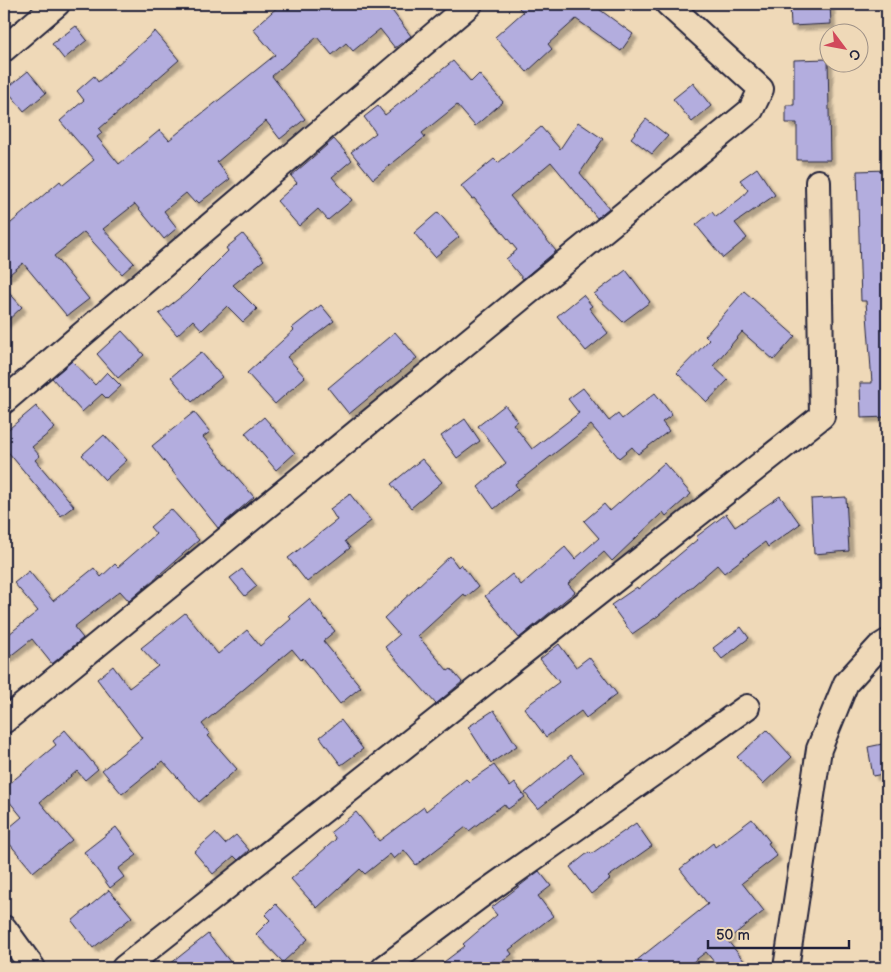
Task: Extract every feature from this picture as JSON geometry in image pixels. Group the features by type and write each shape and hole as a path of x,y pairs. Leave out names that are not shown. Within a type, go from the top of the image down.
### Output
{"street":[{"path":"4,49 57,4"},
{"path":"4,401 470,4"},
{"path":"4,721 751,110 760,89 668,4"},
{"path":"124,968 822,416 818,182"},
{"path":"786,968 820,749 846,683 878,647 887,642"},
{"path":"384,968 480,896 747,706"},
{"path":"4,928 33,968"}],"building":[{"path":"281,4 387,4 411,36 395,48 380,29 353,51 346,43 332,55 317,37 272,76 305,119 280,139 266,121 217,162 230,179 199,203 196,200 194,202 186,193 164,211 177,228 164,239 135,204 103,229 134,263 122,274 84,232 54,256 89,299 67,316 23,263 4,279 4,229 60,181 63,185 94,160 60,121 84,100 77,91 94,76 98,82 155,31 179,60 99,129 102,133 97,137 119,164 160,130 169,140 275,55 253,29"},
{"path":"515,4 592,4 633,34 621,51 576,19 548,44 552,49 527,72 495,37 523,12"},
{"path":"790,4 830,4 831,22 791,26"},
{"path":"76,26 87,40 64,59 52,44"},
{"path":"818,59 818,72 828,72 830,160 797,160 797,123 786,123 786,105 794,105 794,60"},
{"path":"453,61 471,82 479,74 503,102 475,126 457,105 422,133 425,137 373,179 351,152 376,133 364,117 378,106 385,115"},
{"path":"28,71 46,93 24,111 6,89"},
{"path":"693,83 711,106 692,122 673,99"},
{"path":"646,119 668,136 652,154 631,138"},
{"path":"578,122 603,139 580,173 609,208 597,218 551,162 510,196 556,251 523,279 506,259 517,250 474,198 472,199 461,186 494,159 498,163 541,127 560,149"},
{"path":"334,139 352,160 332,177 352,200 328,220 318,209 299,226 277,201 297,183 291,176"},
{"path":"757,168 775,195 735,223 747,238 723,258 696,225 712,212 716,217 741,198 748,190 740,180"},
{"path":"887,170 887,417 861,418 860,383 872,383 866,301 861,301 857,171"},
{"path":"438,212 459,237 435,257 414,233"},
{"path":"243,234 264,260 233,285 257,309 243,322 227,306 202,330 193,320 177,335 159,314 186,293 228,251 226,248"},
{"path":"626,270 650,302 623,322 594,294"},
{"path":"4,287 22,307 4,324"},
{"path":"744,291 795,336 774,360 742,332 713,366 728,380 707,402 677,373 709,340 705,336"},
{"path":"583,295 592,306 589,308 608,333 586,351 557,316"},
{"path":"321,305 334,321 287,357 305,377 275,404 247,373 294,330 292,328"},
{"path":"122,331 144,355 118,378 97,354"},
{"path":"395,332 417,358 349,414 328,388"},
{"path":"201,352 222,377 192,402 171,377"},
{"path":"72,361 95,385 107,372 121,386 107,399 102,394 82,412 52,378"},
{"path":"583,388 609,421 618,414 622,419 655,393 672,415 662,422 669,431 638,454 632,447 619,458 591,425 515,484 518,489 494,509 478,487 506,463 478,426 505,405 517,421 513,424 532,449 579,413 568,399"},
{"path":"36,406 55,428 32,447 40,456 35,460 74,506 61,516 4,447 4,433"},
{"path":"194,412 210,432 203,437 254,497 218,528 152,446"},
{"path":"264,417 295,453 276,470 245,433"},
{"path":"465,419 480,441 457,458 441,436"},
{"path":"104,435 127,460 105,480 82,455"},
{"path":"422,459 442,482 411,508 391,484"},
{"path":"664,463 691,494 666,516 663,512 612,561 604,552 568,584 575,592 519,638 485,596 512,574 521,585 565,547 575,559 599,538 584,521 604,504 610,511"},
{"path":"350,494 371,521 345,541 350,548 307,582 288,558 337,520 330,509"},
{"path":"780,496 800,524 768,547 765,542 724,573 717,565 658,616 632,634 611,605 637,587 638,589 698,539 696,537 726,514 735,527"},
{"path":"846,497 849,551 814,554 811,499"},
{"path":"171,509 199,540 129,601 120,591 74,627 83,638 52,664 32,639 4,661 4,638 38,611 14,583 29,571 53,601 94,568 101,577 115,564 118,567 156,534 150,527"},
{"path":"450,556 458,567 461,564 478,587 466,597 464,594 418,636 448,671 451,669 462,682 436,704 385,647 399,635 384,618"},
{"path":"242,569 257,586 245,596 230,578"},
{"path":"309,599 335,631 323,641 361,687 340,704 303,658 301,660 292,649 202,724 210,734 208,736 237,769 199,802 163,761 122,794 102,770 142,738 97,679 113,666 129,688 158,666 141,648 185,613 218,654 247,630 260,646 291,619 289,616"},
{"path":"741,627 749,638 722,659 713,648"},
{"path":"559,644 576,667 589,657 617,694 586,718 581,711 546,737 524,708 559,682 540,659"},
{"path":"494,710 517,746 491,763 468,727"},
{"path":"341,720 363,749 341,765 320,737"},
{"path":"65,730 98,769 85,780 77,771 40,802 72,840 33,872 4,837 4,832 22,817 4,795 4,788 56,745 53,741"},
{"path":"767,730 792,757 763,784 737,757"},
{"path":"887,743 887,773 873,776 868,747"},
{"path":"571,755 584,772 538,809 525,793"},
{"path":"494,765 510,787 515,783 525,797 508,809 504,804 469,831 466,827 416,865 404,850 394,859 390,854 365,874 360,869 317,908 291,879 336,839 331,832 356,812 379,841 424,807 426,811 466,779 469,782"},
{"path":"752,819 770,842 768,843 777,856 742,883 764,911 727,940 750,968 719,968 706,952 685,968 627,968 708,904 680,869 713,843 715,847"},
{"path":"636,823 652,846 608,877 610,879 591,894 570,867 589,852 591,854"},
{"path":"116,827 137,855 118,869 124,877 110,888 84,852"},
{"path":"215,833 225,844 236,835 249,850 238,860 234,856 213,874 194,852"},
{"path":"539,871 551,886 538,896 553,916 509,950 512,954 495,968 436,968 465,946 463,944 497,915 491,908"},
{"path":"109,890 132,917 93,948 72,921"},
{"path":"276,904 308,939 283,962 256,934 270,920 265,915"},
{"path":"208,934 235,968 165,968"}]}
